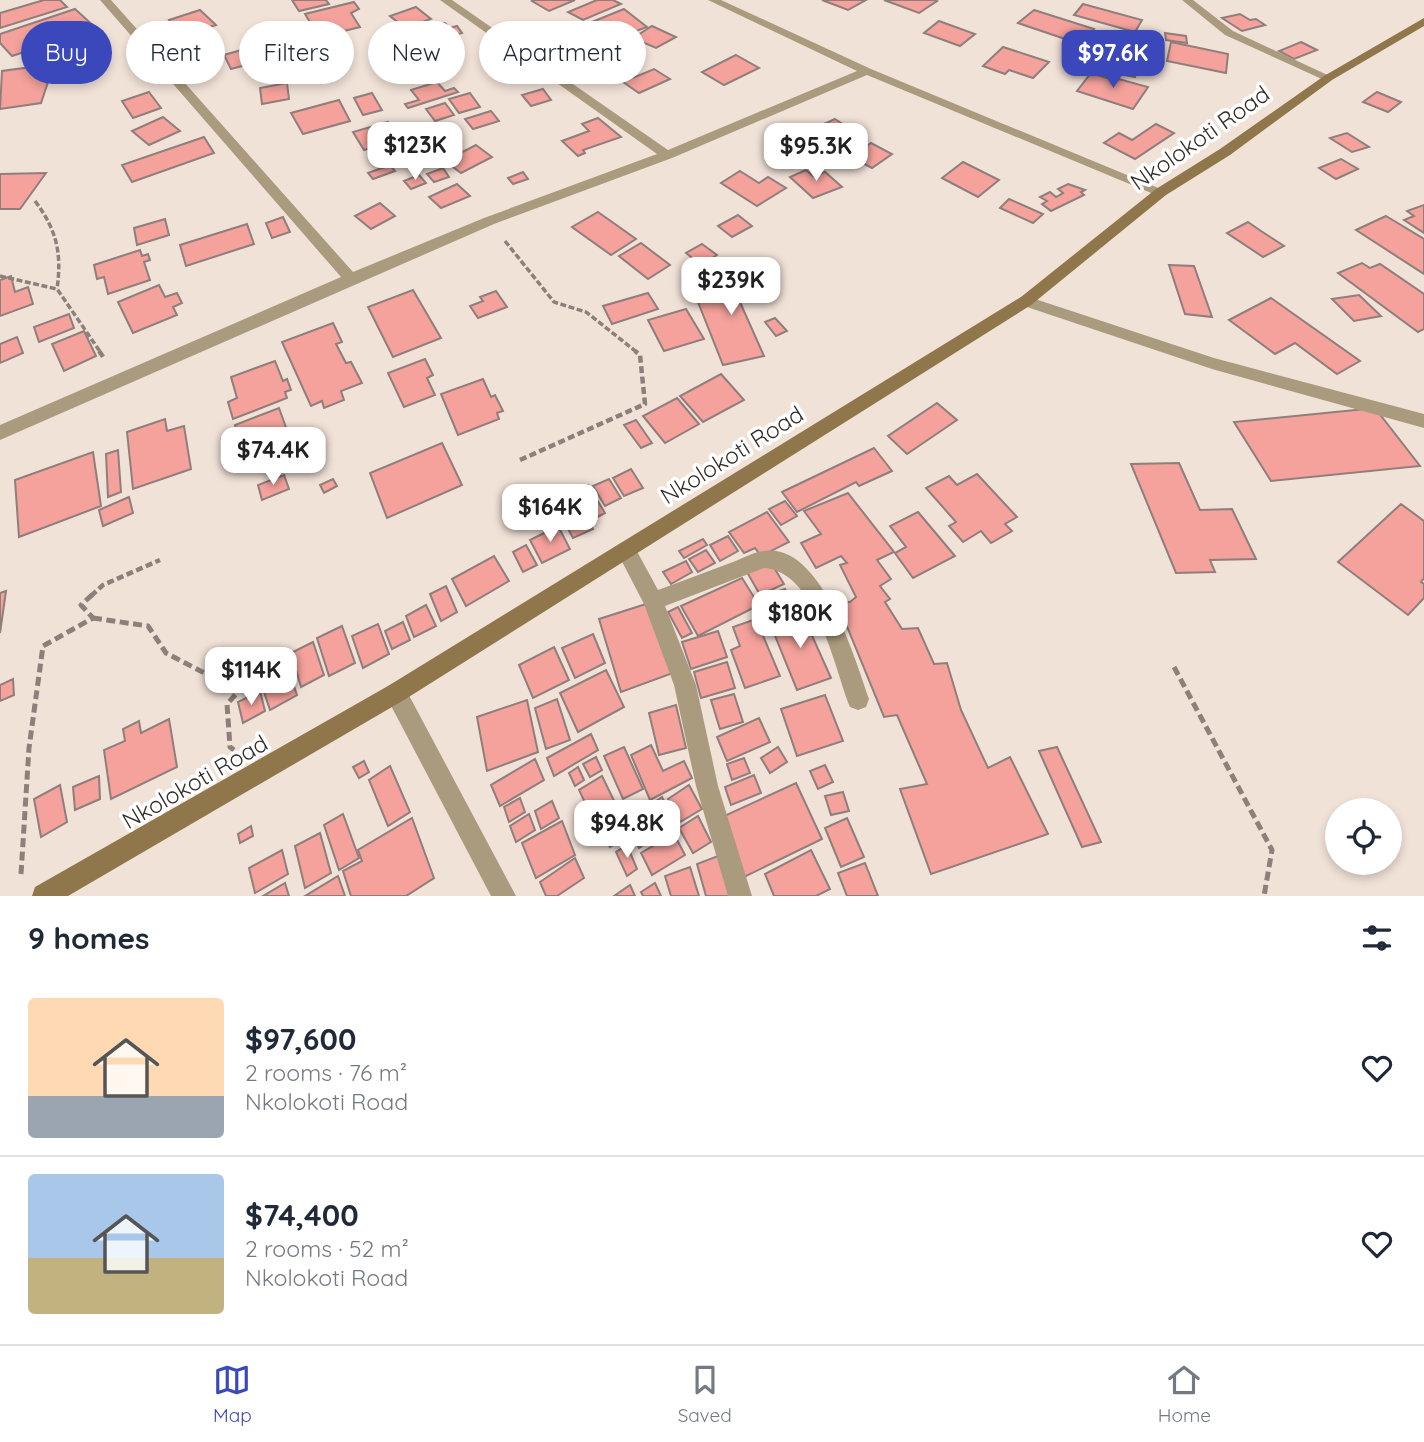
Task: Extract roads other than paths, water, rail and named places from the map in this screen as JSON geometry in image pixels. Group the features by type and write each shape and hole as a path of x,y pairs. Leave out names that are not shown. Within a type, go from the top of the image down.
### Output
{"main road":[{"name":"Nkolokoti Road","path":"44,896 396,693 1026,301 1161,192 1225,152 1328,78 1424,21"}],"street":[{"path":"105,0 351,279"},
{"path":"445,0 667,155"},
{"path":"713,0 867,71 1161,192"},
{"path":"1187,0 1229,33 1328,78"},
{"path":"0,433 489,221 667,155 867,71"},
{"path":"1026,301 1212,363 1424,421"},
{"path":"626,550 653,601 685,685 707,786 740,896"},
{"path":"653,601 764,559 781,559 792,567 813,591 833,626 858,699"},
{"path":"396,693 504,896"}]}
